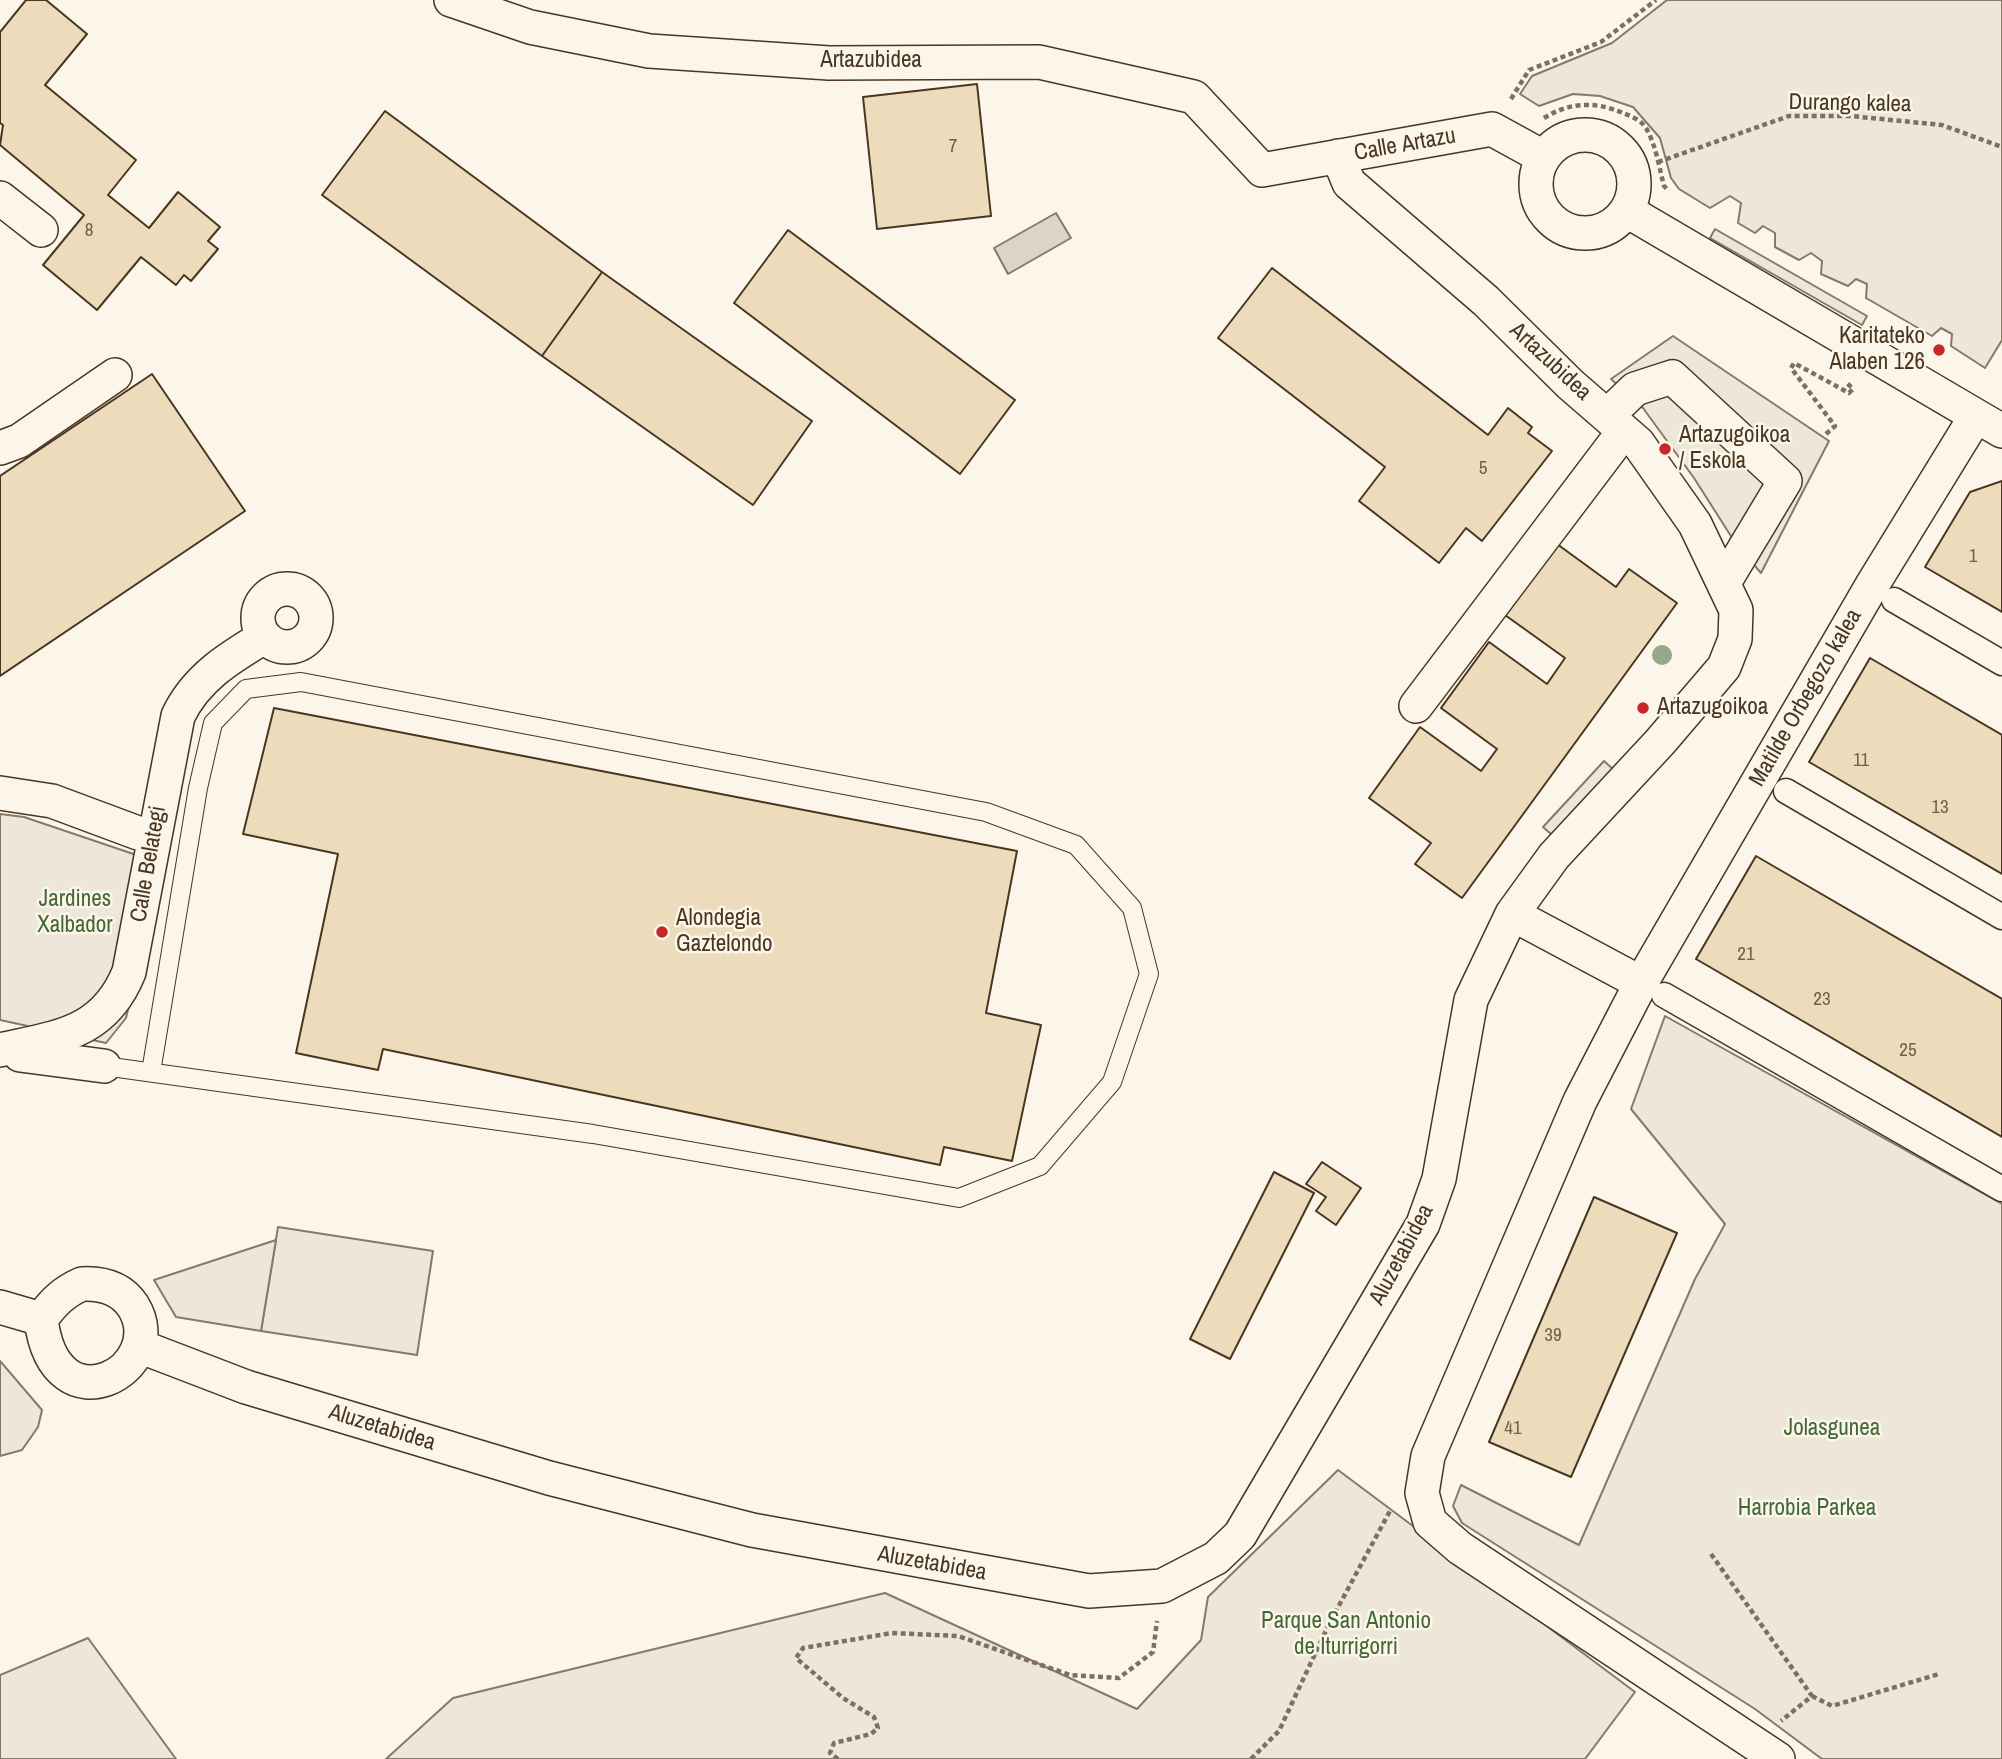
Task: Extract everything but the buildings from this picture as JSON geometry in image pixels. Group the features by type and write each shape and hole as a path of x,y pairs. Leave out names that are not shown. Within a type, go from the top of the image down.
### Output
{"street":[{"name":"Artazubidea","path":"451,0 530,27 649,51 829,63 1039,62 1194,97 1262,170"},
{"path":"1581,134 1603,137 1622,150 1633,170 1635,187 1629,212 1602,231 1581,233 1562,228 1546,215 1537,197 1535,177 1517,143 1559,141 1581,134"},
{"name":"Calle Artazu","path":"1262,170 1338,156 1517,143"},
{"name":"Artazubidea","path":"1338,156 1349,183 1486,301 1570,384 1638,443 1695,524 1725,581 1736,610 1735,639 1724,667 1660,742 1554,856 1512,914"},
{"path":"0,198 41,230"},
{"path":"1629,212 1989,423"},
{"path":"0,448 19,441 115,375"},
{"name":"Artazubidea","path":"1416,706 1616,423 1635,388 1672,377 1785,481 1725,581"},
{"name":"Matilde Orbegozo kalea","path":"1652,989 1871,587 1989,423"},
{"name":"Matilde Orbegozo kalea","path":"1894,600 2002,663"},
{"name":"Calle Belategi","path":"0,1051 69,1035 90,1025 121,994 130,972 178,716 187,697 201,680 226,660 264,637"},
{"name":"Matilde Orbegozo kalea","path":"1786,791 2002,917"},
{"path":"0,793 52,801 138,833"},
{"path":"1512,914 1652,989 2002,1189"},
{"name":"Aluzetabidea","path":"139,1346 246,1387 523,1470 752,1530 1088,1591 1162,1586 1216,1558 1240,1535 1423,1224 1439,1179 1471,1000 1512,914"},
{"path":"1652,989 1580,1101 1427,1456 1422,1493 1430,1522 1460,1548 1778,1759"},
{"name":"Calle Belategi","path":"0,1051 104,1066"},
{"path":"98,1283 114,1289 128,1299 137,1313 141,1329 139,1346 121,1372 100,1380 77,1380 63,1373 52,1362 45,1347 41,1319 66,1291 82,1284 98,1283"},
{"path":"0,1307 41,1319"}],"lane":[{"path":"104,1066 593,1135 959,1198 1040,1166 1112,1082 1149,974 1132,908 1076,845 986,812 301,682 246,690 213,723 198,788 151,1072"}],"path":[{"path":"1517,143 1529,70 1601,43 1656,0"},
{"path":"1517,143 1533,125 1544,118 1583,103 1608,107 1635,118 1645,126 1664,186 1671,194"},
{"name":"Durango kalea","path":"1658,162 1789,116 1851,116 1942,125 2002,147"},
{"path":"1826,434 1835,426 1791,368 1794,363 1849,393 1853,389 1845,382 1867,352"},
{"path":"1251,1759 1279,1731 1329,1624 1396,1499"},
{"path":"1711,1554 1812,1696 1832,1706 1939,1674"},
{"path":"838,1759 830,1753 834,1742 870,1734 878,1728 874,1717 843,1698 796,1658 803,1648 892,1633 958,1636 1070,1675 1119,1678 1153,1652 1162,1586"},
{"path":"1780,1721 1812,1696"}],"green space":[{"path":"1667,0 2002,0 2002,340 1985,368 1951,346 1952,334 1941,328 1932,336 1866,298 1867,284 1856,279 1848,286 1821,274 1822,261 1811,253 1799,260 1775,247 1775,233 1763,226 1755,233 1738,223 1741,203 1730,196 1710,208 1679,189 1671,178 1660,138 1633,107 1600,96 1573,94 1539,106 1520,94 1532,76 1612,43"},
{"name":"Jardines Xalbador","path":"0,814 24,817 163,864 126,1018 106,1043 0,1020"},
{"name":"Harrobia Parkea","path":"1665,1016 2002,1204 2002,1759 1822,1759 1755,1709 1462,1523 1453,1506 1461,1485 1579,1545 1695,1279 1725,1224 1631,1109"},
{"path":"278,1227 433,1251 417,1355 261,1331"},
{"name":"Parque San Antonio de Iturrigorri","path":"1338,1470 1635,1692 1585,1759 386,1759 453,1698 885,1593 1137,1709 1201,1640 1208,1597"},
{"path":"88,1638 176,1759 0,1759 0,1675"}],"shaded area":[{"path":"1056,213 1071,238 1008,274 994,248"},
{"path":"1715,229 1867,316 1862,325 1710,238"},
{"path":"1673,336 1829,441 1761,573 1736,544 1694,478 1643,408 1611,379"},
{"path":"1604,761 1614,770 1553,836 1543,827"},
{"path":"276,1240 261,1331 176,1317 154,1280"},
{"path":"0,1361 42,1410 38,1427 22,1450 0,1456"}],"place":[{"name":"Karitateko Alaben 126","path":"1939,350"},
{"name":"Artazugoikoa / Eskola","path":"1665,449"},
{"name":"Artazugoikoa","path":"1643,708"},
{"name":"Alondegia Gaztelondo","path":"662,932"}],"park label":[{"name":"Jolasgunea","path":"1832,1429"}]}
